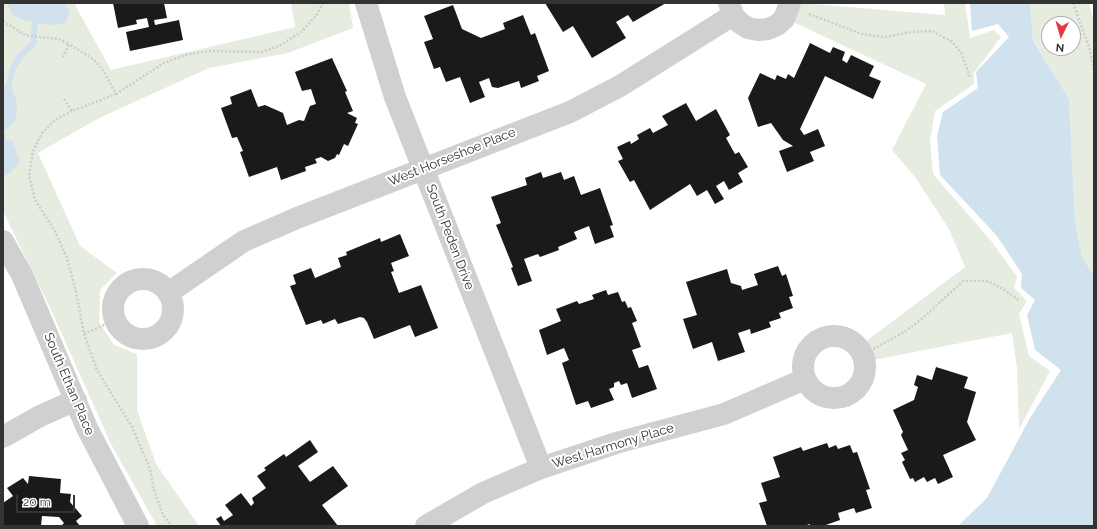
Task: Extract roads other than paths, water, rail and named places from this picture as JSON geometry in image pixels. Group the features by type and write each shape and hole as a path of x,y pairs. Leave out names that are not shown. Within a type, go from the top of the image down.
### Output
{"street":[{"name":"South Peden Drive","path":"366,3 394,92 541,468"},
{"name":"West Horseshoe Place","path":"168,293 244,241 570,112 620,86 731,9 740,23 748,28 768,29 784,19 790,5"},
{"name":"South Ethan Place","path":"3,241 22,275 88,428 138,526"},
{"path":"134,281 153,281 168,293 173,310 171,319 160,334 152,338 134,338 119,328 115,320 114,301 118,292 125,286 134,281"},
{"path":"833,335 843,337 853,342 860,350 865,369 863,378 851,393 842,397 832,398 823,396 814,391 805,379 803,362 806,352 813,343 822,338 833,335"},
{"name":"West Harmony Place","path":"426,526 484,493 541,468 616,443 724,414 805,379"},
{"path":"3,437 40,416 76,400"}],"water":[{"path":"10,3 64,3 70,10 66,23 48,25 20,19 12,14 8,5"},
{"path":"970,3 1030,3 1033,40 1041,53 1041,56 1043,56 1069,99 1075,221 1082,257 1094,276 1094,526 958,526 987,498 1030,418 1061,370 1035,350 1027,315 1035,300 1021,288 1022,274 997,236 940,175 937,136 943,112 978,88 976,72 1009,37 998,24 972,31"},
{"path":"10,80 17,104 16,121 4,131 6,139 13,141 20,162 11,172 4,176 3,86"}],"waterway":[{"path":"10,80 13,68 22,54 33,44 35,22"}]}
